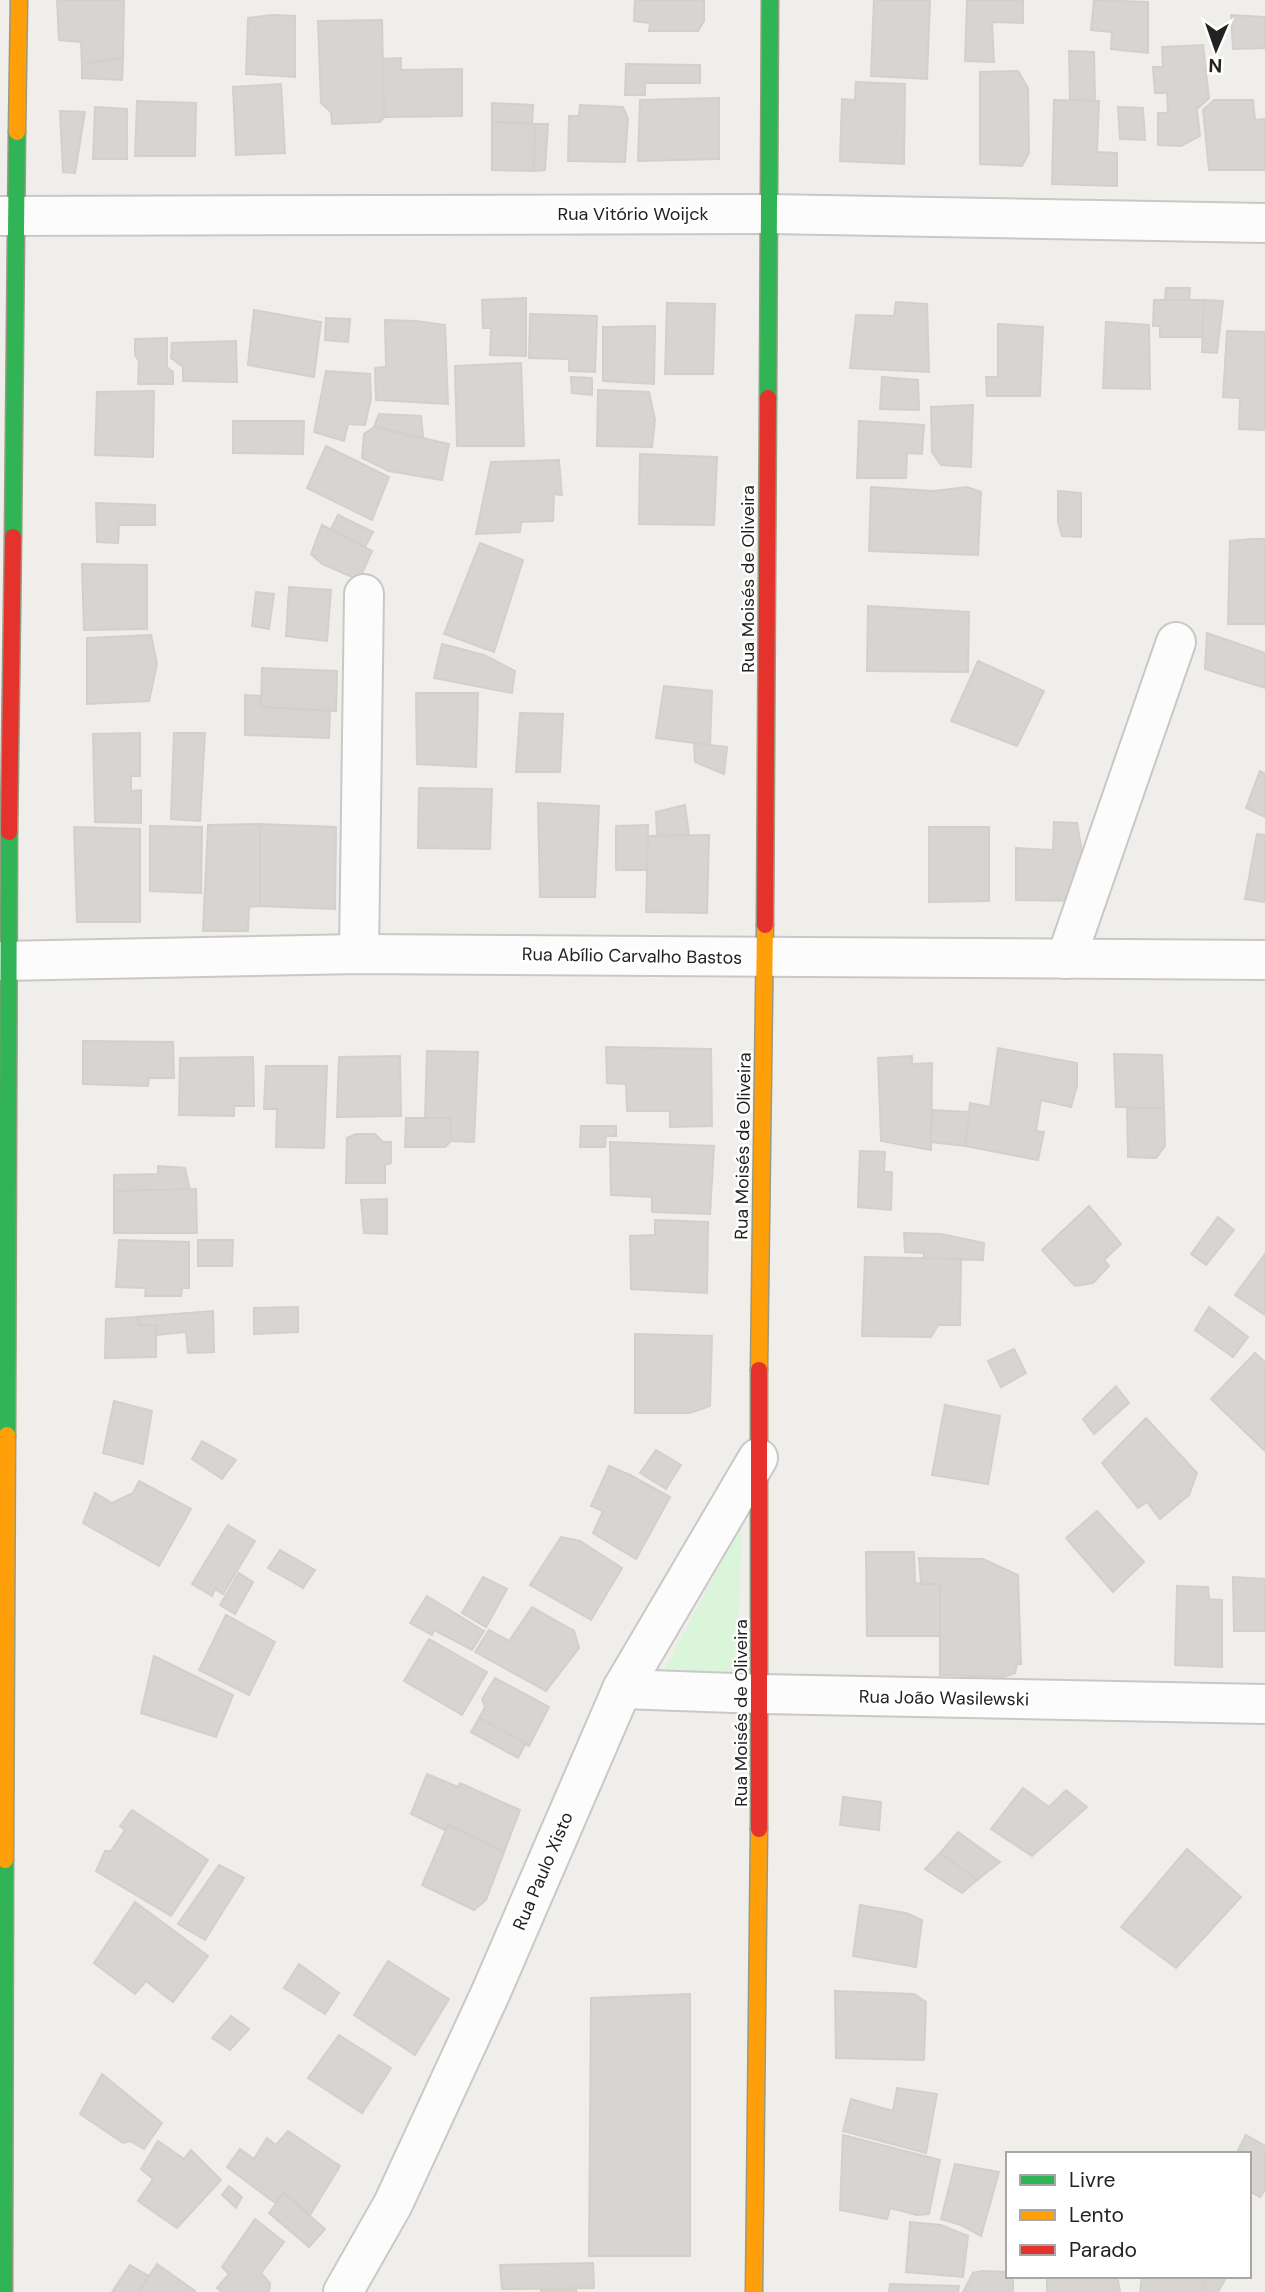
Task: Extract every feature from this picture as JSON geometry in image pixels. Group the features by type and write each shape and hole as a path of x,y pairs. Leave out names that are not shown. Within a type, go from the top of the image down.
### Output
{"street":[{"path":"4,2292 4,961 9,216 19,0"},
{"name":"Rua Moisés de Oliveira","path":"754,2292 761,1694 758,1458 765,957 770,0"},
{"name":"Rua Vitório Woijck","path":"9,216 769,214 1265,222"},
{"path":"359,954 364,594"},
{"path":"1066,959 1176,642"},
{"name":"Rua Abílio Carvalho Bastos","path":"4,961 359,954 1265,960"},
{"name":"Rua Paulo Xisto","path":"343,2292 393,2204 491,1992 622,1689 758,1458"},
{"name":"Rua João Wasilewski","path":"622,1689 1265,1704"}],"green space":[{"path":"742,1523 737,1673 664,1670"}],"building":[{"path":"57,0 124,0 123,58 82,64 81,42 59,40"},
{"path":"635,0 704,0 704,21 698,31 649,31 650,23 634,21"},
{"path":"874,0 930,0 927,79 871,76"},
{"path":"967,0 1023,0 1023,23 992,22 994,62 965,61"},
{"path":"1094,0 1148,2 1148,53 1111,49 1112,32 1091,30"},
{"path":"1231,15 1265,17 1265,48 1233,49"},
{"path":"295,16 295,77 246,74 248,18"},
{"path":"382,20 384,117 380,122 332,124 331,112 321,103 318,21"},
{"path":"1203,45 1209,98 1197,109 1200,136 1181,146 1158,145 1158,113 1168,113 1167,93 1155,93 1153,67 1163,67 1162,47"},
{"path":"1069,51 1094,52 1095,100 1070,100"},
{"path":"123,58 122,80 82,78 82,64"},
{"path":"401,58 401,70 462,69 462,116 384,117 383,59"},
{"path":"626,64 700,65 700,83 645,83 645,95 625,95"},
{"path":"1018,71 1028,88 1029,153 1022,166 980,164 980,72"},
{"path":"856,82 905,84 904,164 840,161 842,99 855,100"},
{"path":"281,84 285,153 236,155 233,87"},
{"path":"719,98 719,159 638,161 640,100"},
{"path":"1054,100 1099,101 1097,152 1117,153 1117,186 1052,184"},
{"path":"1214,100 1253,100 1255,120 1265,119 1265,170 1209,170 1203,110"},
{"path":"137,101 196,103 195,156 135,156"},
{"path":"492,103 533,105 532,124 492,122"},
{"path":"580,105 623,107 628,119 625,162 568,161 569,116 579,116"},
{"path":"95,107 127,109 127,159 93,159"},
{"path":"1118,107 1143,108 1145,140 1120,139"},
{"path":"60,111 85,112 75,173 63,172"},
{"path":"492,122 535,124 534,171 492,170"},
{"path":"535,124 548,124 545,170 534,171"},
{"path":"1166,288 1190,288 1189,300 1165,300"},
{"path":"526,298 526,356 490,355 491,328 483,328 482,300"},
{"path":"1154,300 1204,300 1204,337 1160,337 1160,326 1153,326"},
{"path":"1204,300 1223,301 1217,353 1202,352"},
{"path":"896,302 927,304 929,372 850,368 856,315 894,316"},
{"path":"667,303 715,304 713,374 665,374"},
{"path":"254,310 321,322 314,377 248,365"},
{"path":"530,314 597,316 595,372 569,371 569,359 529,358"},
{"path":"326,318 350,319 348,342 325,340"},
{"path":"385,320 445,325 448,404 376,400 375,368 386,367"},
{"path":"1106,322 1149,325 1150,389 1103,388"},
{"path":"998,324 1043,327 1040,396 987,396 986,377 998,377"},
{"path":"655,326 654,384 603,381 603,327"},
{"path":"1227,331 1265,332 1265,430 1239,429 1240,398 1223,397"},
{"path":"167,338 167,367 173,372 173,384 138,384 139,361 135,355 135,339"},
{"path":"236,341 237,382 183,381 183,367 171,358 172,343"},
{"path":"521,363 524,446 457,446 455,366"},
{"path":"326,371 370,374 371,398 365,425 348,424 344,441 314,432"},
{"path":"571,377 592,378 592,395 572,393"},
{"path":"882,377 918,380 919,410 880,409"},
{"path":"598,390 649,392 655,420 652,447 597,446"},
{"path":"154,391 153,457 95,455 97,392"},
{"path":"973,405 971,467 941,465 932,452 931,407"},
{"path":"379,414 421,416 423,438 374,427"},
{"path":"233,421 304,421 303,454 233,453"},
{"path":"859,421 924,425 922,454 907,453 906,478 857,478"},
{"path":"374,427 449,444 442,480 389,471 362,458 364,434"},
{"path":"326,446 389,477 372,520 307,488"},
{"path":"640,454 717,457 714,525 639,524"},
{"path":"559,460 562,495 554,494 553,521 521,522 520,532 476,534 491,462"},
{"path":"871,487 934,491 967,487 981,492 978,555 869,551"},
{"path":"1058,491 1081,493 1081,537 1062,536 1058,522"},
{"path":"96,503 155,505 155,525 119,525 118,543 97,542"},
{"path":"338,515 373,532 365,547 331,529"},
{"path":"322,525 372,551 359,580 322,564 311,554"},
{"path":"1265,539 1265,624 1228,624 1230,541"},
{"path":"480,543 523,560 494,652 444,634"},
{"path":"82,564 147,565 147,629 84,630"},
{"path":"289,587 331,590 327,641 286,636"},
{"path":"256,592 274,594 269,629 252,626"},
{"path":"868,606 969,612 968,672 867,671"},
{"path":"1207,633 1265,653 1265,688 1205,669"},
{"path":"151,635 157,664 149,701 87,704 87,638"},
{"path":"442,644 484,655 515,671 512,693 434,678"},
{"path":"978,661 1044,691 1017,746 951,721"},
{"path":"262,668 337,671 336,711 261,707"},
{"path":"664,686 712,691 710,745 656,738"},
{"path":"416,693 478,693 476,767 417,764"},
{"path":"245,695 260,696 261,707 330,711 329,738 245,735"},
{"path":"520,713 563,714 560,772 516,772"},
{"path":"140,733 140,776 131,776 131,791 141,790 141,823 95,822 93,734"},
{"path":"174,733 205,733 200,821 171,819"},
{"path":"694,743 727,747 724,774 695,762"},
{"path":"1260,771 1265,774 1265,817 1246,808"},
{"path":"419,788 492,789 490,849 418,848"},
{"path":"538,803 599,806 595,897 540,897"},
{"path":"685,805 689,835 657,836 656,812"},
{"path":"1054,822 1077,823 1083,858 1081,901 1016,900 1016,848 1053,850"},
{"path":"260,824 336,827 335,909 260,906"},
{"path":"260,824 260,906 249,907 248,931 203,931 208,825"},
{"path":"648,825 647,870 616,870 616,826"},
{"path":"150,826 202,827 201,893 150,891"},
{"path":"74,827 140,829 140,922 77,922"},
{"path":"929,827 989,827 989,901 929,902"},
{"path":"1257,834 1265,835 1265,902 1245,899"},
{"path":"709,835 707,913 646,912 648,836"},
{"path":"83,1041 173,1042 174,1078 149,1078 148,1086 83,1084"},
{"path":"606,1047 711,1049 712,1126 670,1127 670,1111 627,1111 626,1084 607,1083"},
{"path":"998,1048 1077,1063 1077,1086 1071,1107 1041,1100 1036,1131 1044,1132 1038,1160 965,1146 970,1103 990,1107"},
{"path":"427,1051 478,1052 474,1142 451,1141 451,1118 425,1118"},
{"path":"1114,1054 1162,1055 1164,1108 1116,1107"},
{"path":"400,1056 401,1116 337,1117 339,1057"},
{"path":"912,1056 912,1064 932,1063 931,1150 881,1141 878,1058"},
{"path":"253,1057 254,1106 234,1106 234,1116 179,1115 180,1058"},
{"path":"266,1066 327,1066 324,1148 276,1147 277,1109 264,1109"},
{"path":"1127,1108 1164,1108 1165,1146 1156,1158 1128,1157"},
{"path":"932,1110 969,1112 965,1146 931,1142"},
{"path":"406,1118 451,1118 451,1141 445,1147 405,1147"},
{"path":"581,1126 616,1126 616,1136 606,1136 605,1147 580,1147"},
{"path":"356,1134 375,1134 383,1142 391,1142 391,1163 385,1165 385,1183 346,1183 347,1138"},
{"path":"610,1142 714,1146 710,1214 652,1212 652,1197 611,1195"},
{"path":"860,1151 885,1152 884,1172 892,1172 891,1210 858,1207"},
{"path":"158,1166 185,1168 190,1190 114,1191 114,1175 158,1174"},
{"path":"196,1189 197,1233 114,1233 114,1191"},
{"path":"387,1199 387,1234 364,1233 361,1200"},
{"path":"1089,1206 1121,1244 1104,1260 1109,1266 1093,1283 1075,1286 1042,1250"},
{"path":"1218,1217 1234,1230 1206,1265 1191,1254"},
{"path":"655,1220 708,1222 707,1293 631,1289 630,1236 655,1235"},
{"path":"904,1233 941,1234 984,1243 983,1260 924,1259 924,1253 905,1252"},
{"path":"119,1240 189,1242 189,1288 182,1288 181,1296 145,1296 146,1288 116,1287"},
{"path":"198,1240 233,1240 232,1266 198,1266"},
{"path":"1265,1254 1265,1315 1235,1295"},
{"path":"865,1257 961,1259 960,1325 938,1325 931,1337 862,1336"},
{"path":"298,1307 298,1332 254,1334 254,1308"},
{"path":"1209,1307 1248,1337 1233,1357 1195,1330"},
{"path":"213,1311 214,1352 188,1353 186,1332 156,1335 156,1325 139,1325 137,1317"},
{"path":"137,1317 139,1325 156,1325 156,1357 105,1358 106,1319"},
{"path":"635,1334 712,1336 710,1406 690,1413 635,1413"},
{"path":"1014,1349 1026,1373 1001,1387 988,1361"},
{"path":"1255,1353 1265,1362 1265,1451 1211,1399"},
{"path":"1116,1386 1129,1403 1094,1434 1083,1419"},
{"path":"114,1401 152,1411 143,1464 103,1453"},
{"path":"945,1405 1000,1416 988,1484 932,1475"},
{"path":"1146,1418 1197,1473 1189,1495 1160,1519 1147,1502 1138,1508 1102,1463"},
{"path":"202,1441 236,1460 222,1479 192,1459"},
{"path":"656,1450 681,1465 666,1489 640,1473"},
{"path":"609,1466 670,1497 636,1559 593,1533 603,1511 591,1506"},
{"path":"139,1481 191,1509 159,1566 83,1523 95,1493 112,1503 133,1493"},
{"path":"1097,1511 1144,1562 1113,1592 1066,1538"},
{"path":"228,1525 255,1541 223,1594 215,1589 212,1596 192,1584"},
{"path":"561,1537 580,1541 622,1568 591,1620 530,1585"},
{"path":"280,1550 315,1570 303,1588 268,1568"},
{"path":"866,1552 914,1552 915,1583 940,1584 941,1636 867,1636"},
{"path":"919,1558 983,1559 1018,1575 1021,1664 1017,1664 1015,1673 1004,1677 940,1675 940,1584 921,1584"},
{"path":"239,1573 253,1582 235,1614 220,1605"},
{"path":"483,1577 507,1589 486,1627 462,1613"},
{"path":"1233,1577 1265,1579 1265,1631 1234,1631"},
{"path":"1177,1586 1208,1587 1209,1599 1222,1600 1222,1667 1175,1665"},
{"path":"427,1596 484,1631 472,1650 434,1630 432,1635 410,1623"},
{"path":"532,1607 574,1631 579,1648 546,1691 475,1652 489,1630 509,1641"},
{"path":"226,1615 275,1642 249,1695 199,1670"},
{"path":"429,1639 487,1672 462,1715 404,1681"},
{"path":"154,1656 233,1695 216,1737 141,1713"},
{"path":"495,1678 549,1707 529,1746 479,1718 485,1707 482,1699"},
{"path":"479,1718 526,1743 518,1758 471,1732"},
{"path":"427,1774 458,1787 460,1783 520,1810 504,1852 448,1825 445,1830 411,1814"},
{"path":"1023,1788 1049,1807 1066,1790 1087,1807 1032,1856 991,1829"},
{"path":"843,1797 881,1802 879,1830 840,1825"},
{"path":"132,1810 208,1860 171,1916 96,1871 105,1851 111,1851 125,1830 120,1826"},
{"path":"448,1825 504,1852 486,1900 474,1910 422,1885"},
{"path":"958,1832 1000,1862 977,1880 940,1853"},
{"path":"1187,1849 1241,1897 1176,1968 1121,1927"},
{"path":"940,1853 977,1880 962,1893 925,1869"},
{"path":"219,1865 244,1878 205,1940 178,1924"},
{"path":"135,1902 208,1956 173,2002 146,1981 135,1994 94,1963"},
{"path":"860,1905 906,1913 922,1920 916,1967 853,1956"},
{"path":"388,1961 449,1999 415,2055 354,2015"},
{"path":"299,1964 339,1993 325,2014 284,1988"},
{"path":"835,1991 914,1994 926,2002 924,2060 836,2058"},
{"path":"690,1994 690,2256 589,2256 591,1998"},
{"path":"231,2016 249,2029 230,2050 212,2038"},
{"path":"339,2035 391,2068 362,2113 308,2078"},
{"path":"102,2074 162,2123 144,2149 130,2141 123,2143 80,2114"},
{"path":"897,2088 937,2094 926,2153 843,2131 851,2099 893,2111"},
{"path":"288,2131 340,2166 310,2215 284,2193 275,2203 227,2167 240,2149 254,2159 267,2138 276,2145"},
{"path":"843,2135 940,2160 929,2214 917,2215 890,2208 887,2219 840,2210"},
{"path":"1246,2135 1265,2146 1265,2190 1260,2197 1251,2192 1251,2152 1237,2152"},
{"path":"158,2141 184,2159 191,2150 221,2180 177,2228 138,2201 153,2179 141,2169"},
{"path":"955,2164 999,2172 981,2236 961,2225 941,2219"},
{"path":"229,2186 242,2197 236,2208 222,2195"},
{"path":"284,2193 325,2229 309,2247 269,2213"},
{"path":"255,2219 284,2242 261,2273 270,2283 269,2292 222,2292 217,2288 229,2274 222,2267"},
{"path":"910,2222 941,2225 968,2236 963,2277 906,2272"},
{"path":"593,2263 594,2288 502,2289 500,2265"},
{"path":"157,2264 195,2291 195,2292 139,2292"},
{"path":"130,2265 149,2276 139,2292 112,2292"},
{"path":"1006,2272 1006,2278 1013,2278 1013,2292 963,2292 973,2273"},
{"path":"1047,2278 1117,2278 1120,2292 1047,2292"},
{"path":"1142,2278 1205,2278 1202,2292 1140,2292"},
{"path":"1205,2278 1226,2278 1218,2292 1202,2292"},
{"path":"890,2284 959,2286 958,2292 889,2292"},
{"path":"541,2289 576,2289 576,2292 541,2292"}],"traffic: fast":[{"path":"768,398 770,0"},
{"path":"13,537 17,132"},
{"path":"7,1435 9,832"},
{"path":"4,2292 5,1860"}],"traffic: slow":[{"path":"17,132 19,0"},
{"path":"759,1370 765,925"},
{"path":"5,1860 7,1435"},
{"path":"754,2292 759,1829"}],"traffic: jam":[{"path":"765,925 768,398"},
{"path":"9,832 13,537"},
{"path":"759,1370 759,1829"}]}
